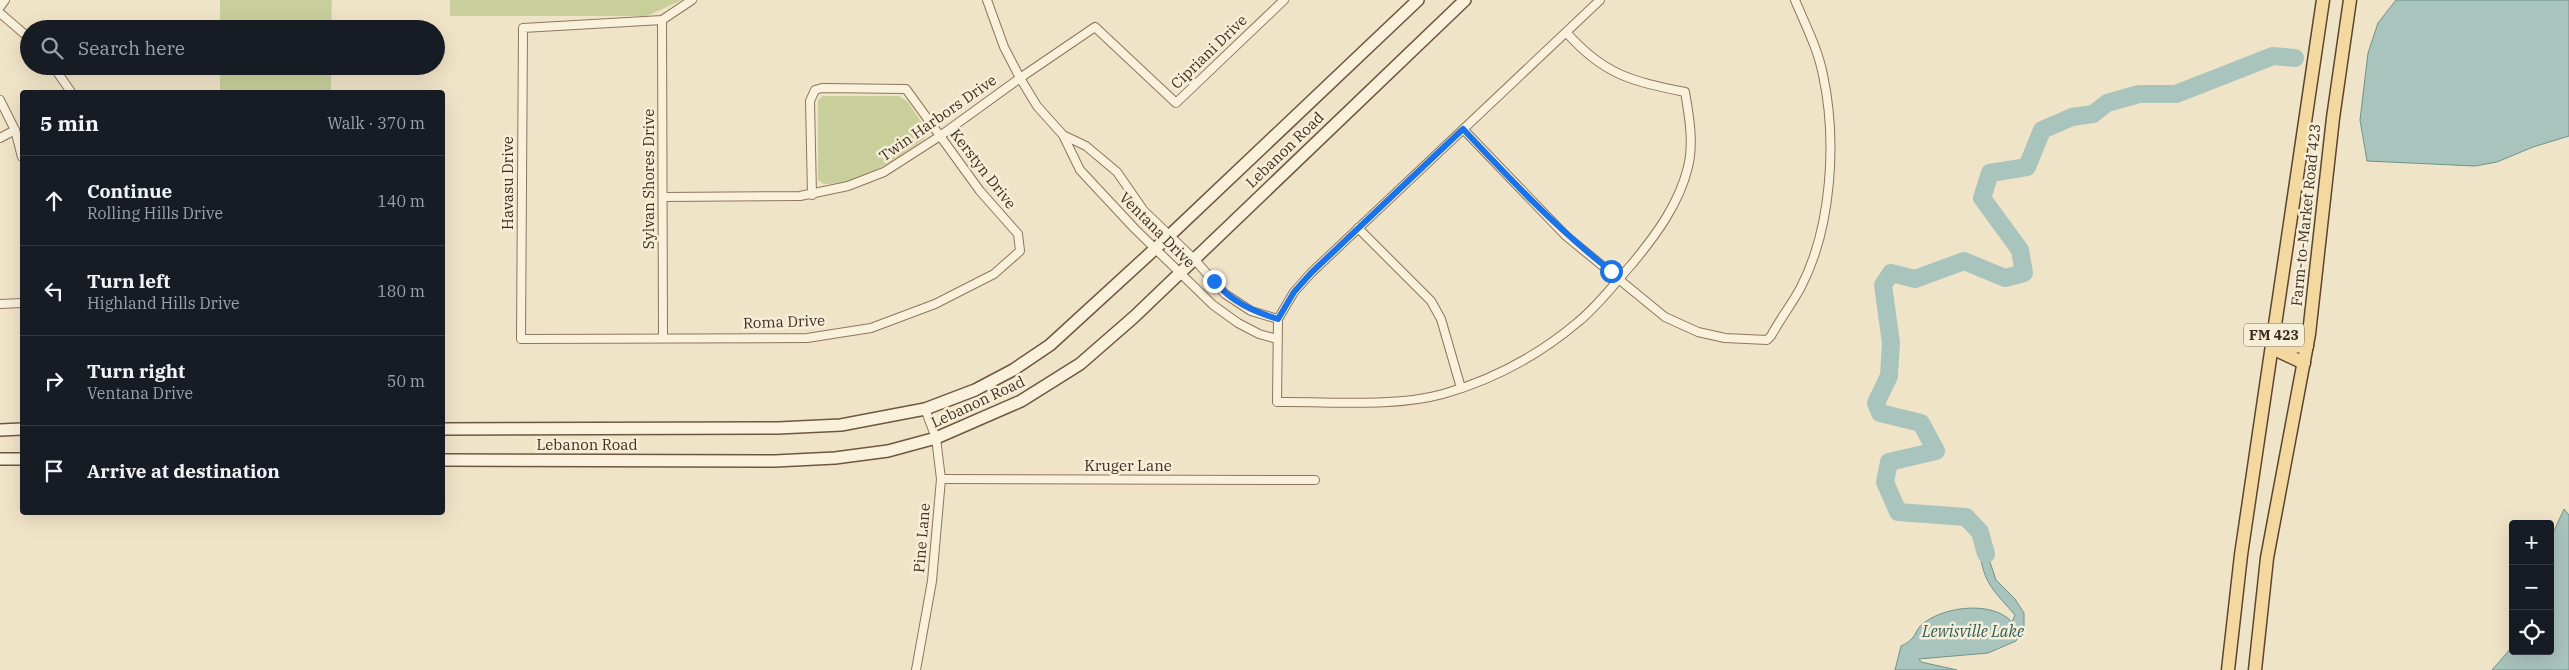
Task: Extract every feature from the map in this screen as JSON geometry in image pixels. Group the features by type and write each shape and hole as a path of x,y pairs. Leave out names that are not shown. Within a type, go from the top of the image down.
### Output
{"main road":[{"name":"Lebanon Road","path":"445,429 778,428 841,425 925,409 975,390 1012,370 1050,345 1156,249 1418,0"},
{"name":"Lebanon Road","path":"445,460 792,460 888,451 936,438 1021,401 1080,364 1194,259 1465,0"},
{"name":"FM 423","path":"2228,670 2240,555 2323,0"},
{"name":"Farm-to-Market Road 423","path":"2255,670 2267,558 2307,346 2333,118 2350,0"},
{"path":"2272,348 2307,346"},
{"path":"2272,348 2304,363"},
{"path":"0,430 20,429"},
{"path":"0,460 20,460"}],"street":[{"path":"0,7 5,0"},
{"path":"662,20 692,0"},
{"name":"Ventana Drive","path":"988,0 1004,47 1020,78 1037,106 1063,135 1080,170 1213,305 1238,323 1259,334 1277,339"},
{"name":"Cipriani Drive","path":"1095,27 1176,103 1284,0"},
{"path":"1566,32 1580,48 1618,75 1685,92 1690,120 1689,166 1680,191 1656,235 1580,322 1540,351 1493,377 1442,394 1399,401 1277,402 1278,319 1294,292 1358,228 1463,129 1566,32 1600,0"},
{"path":"1463,129 1566,236 1665,316 1698,332 1725,338 1766,340 1771,336 1801,286 1818,244 1828,197 1828,104 1823,73 1812,40 1795,0"},
{"path":"0,14 20,31"},
{"name":"Havasu Drive","path":"522,339 523,28 662,20"},
{"name":"Sylvan Shores Drive","path":"662,20 663,338"},
{"name":"Twin Harbors Drive","path":"663,197 812,194 848,186 884,172 940,136 1095,27"},
{"path":"59,75 70,90"},
{"name":"Kerstyn Drive","path":"812,194 810,101 815,90 822,88 906,89 980,191 1018,234 1020,244"},
{"path":"0,100 15,130 20,149"},
{"path":"0,138 15,130"},
{"name":"Ventana Drive","path":"1063,135 1086,146 1117,172 1144,211 1194,259 1225,294 1251,311 1278,319"},
{"path":"1358,228 1431,301 1441,319 1461,388"},
{"name":"Roma Drive","path":"522,339 806,338 871,328 935,304 994,274 1020,251 1020,244"},
{"path":"0,304 20,303"},
{"name":"Pine Lane","path":"916,670 932,581 940,479 936,438 925,409"},
{"name":"Kruger Lane","path":"940,479 1314,480"}],"green space":[{"path":"220,0 332,0 331,20 220,20"},
{"path":"450,0 682,0 647,16 450,16"},
{"path":"220,75 331,75 331,90 220,90"},
{"path":"823,96 899,96 907,101 928,132 924,139 865,175 852,180 824,184 818,180 818,100"}],"water":[{"path":"2396,0 2569,0 2569,136 2533,147 2497,162 2475,166 2367,161 2360,120 2368,53 2378,23"},
{"path":"2564,509 2569,515 2569,670 2492,670 2509,651 2509,655 2554,655 2554,531"},
{"name":"Lewisville Lake","path":"1980,532 1996,580 2015,599 2024,613 2024,628 2016,641 1988,653 1919,659 1921,662 1957,670 1895,670 1901,646 1911,640 1921,625 1945,612 1957,609 1982,609 2004,615 2012,622 2015,615 1991,586 1984,572 1979,544"}],"waterway":[{"path":"1986,554 1980,532 1966,517 1898,512 1885,482 1889,462 1936,451 1921,423 1880,413 1876,403 1889,376 1891,343 1883,285 1891,273 1915,279 1964,261 2005,278 2024,273 2020,250 1982,198 1990,173 2027,167 2042,130 2072,117 2093,114 2107,103 2139,94 2176,94 2273,56 2295,58"}],"route":[{"path":"1214,281 1225,294 1251,311 1278,319 1294,292 1311,273 1463,129 1535,206 1566,236 1611,271"}]}
